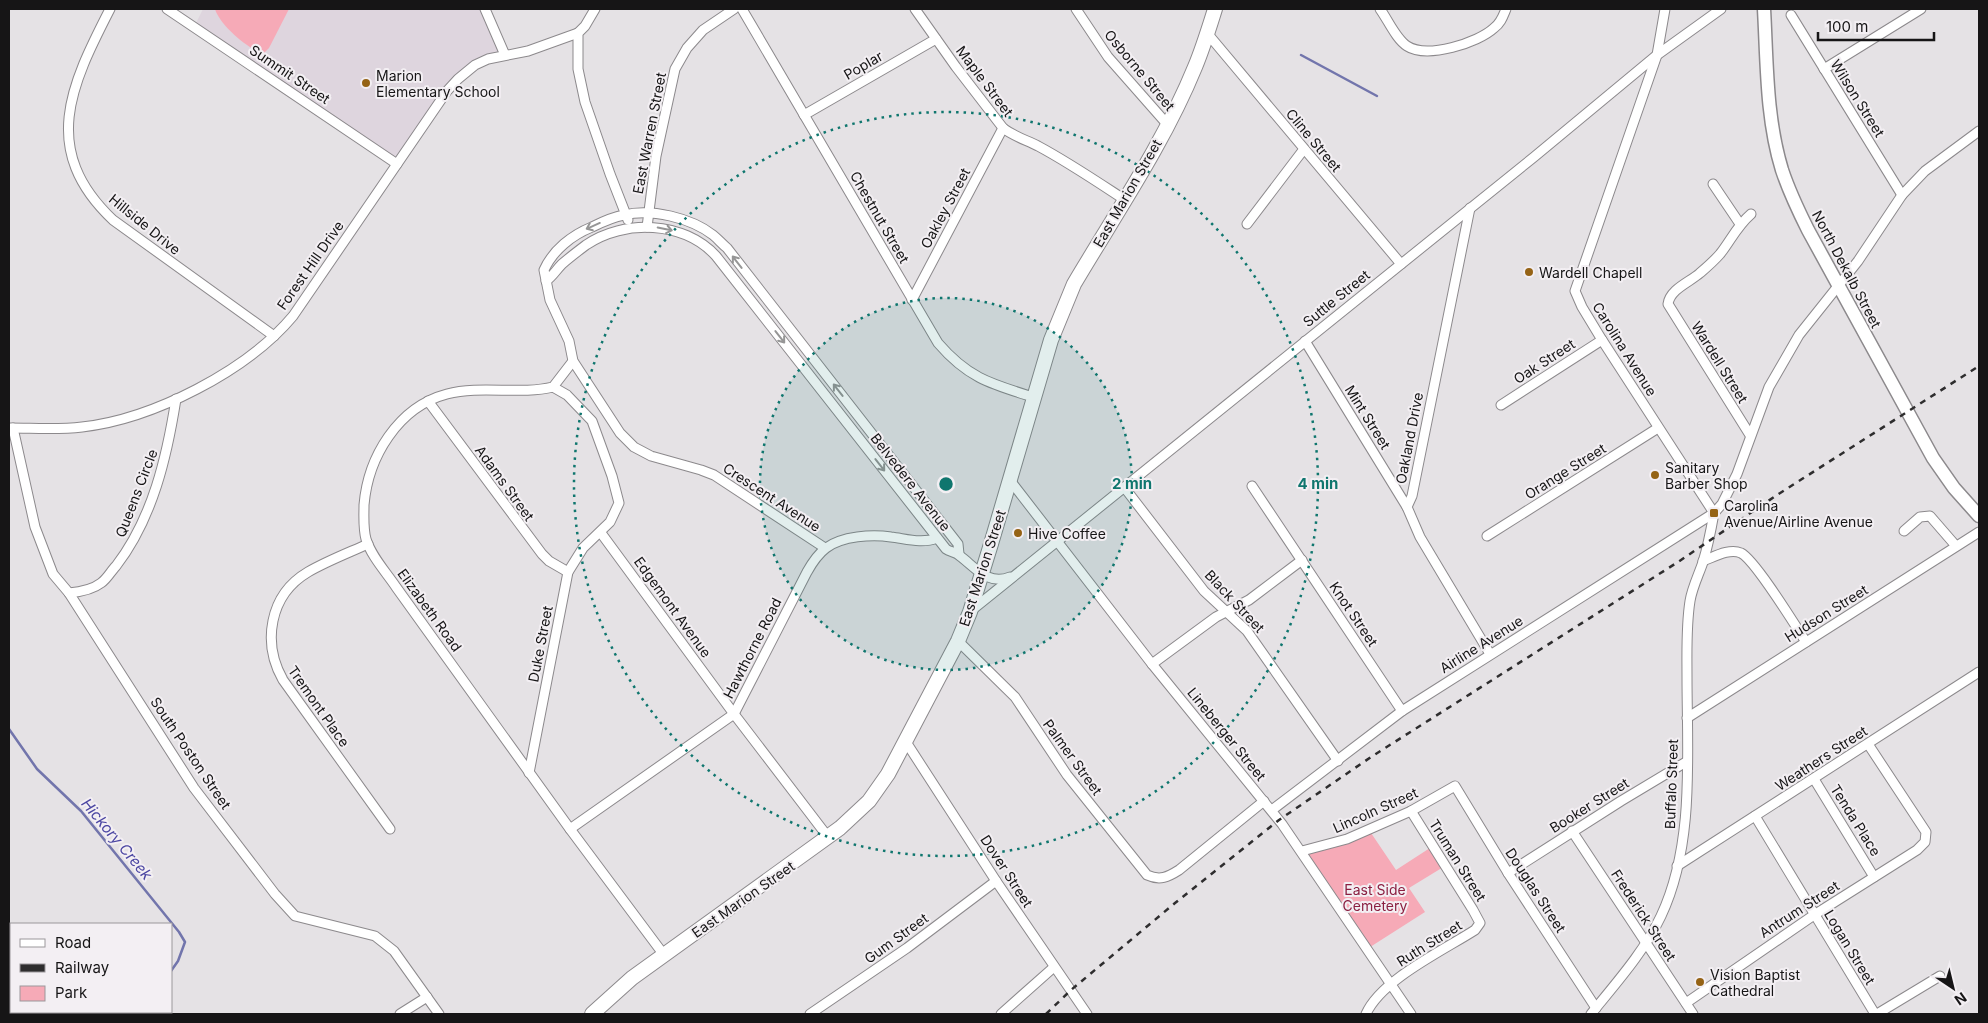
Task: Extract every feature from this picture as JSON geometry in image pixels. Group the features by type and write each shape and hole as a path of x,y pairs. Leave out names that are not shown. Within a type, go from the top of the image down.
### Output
{"main road":[{"name":"East Marion Street","path":"592,1014 632,978 828,837 869,801 888,774 958,640 970,612 1033,397 1051,340 1068,296 1125,200 1167,124 1196,66 1215,9"},
{"name":"North Dekalb Street","path":"1764,9 1770,113 1782,169 1794,201 1838,286 1933,458 1954,488 1979,516"}],"street":[{"name":"Hillside Drive","path":"110,9 82,64 69,106 68,122 72,154 84,185 103,211 118,224 274,336"},
{"name":"Summit Street","path":"167,9 397,164"},
{"path":"485,9 505,55"},
{"path":"595,9 585,26 578,33 578,69 584,95 610,174 631,228"},
{"name":"East Warren Street","path":"647,227 656,156 675,69 687,48 703,30 734,9"},
{"name":"Chestnut Street","path":"742,9 938,344 961,367 978,377 1033,397"},
{"name":"Maple Street","path":"915,9 956,67 1003,128 1069,164 1125,200"},
{"name":"Osborne Street","path":"1076,9 1108,57 1167,124"},
{"path":"1380,9 1404,44 1414,50 1427,51 1448,49 1476,40 1502,20 1506,9"},
{"name":"Carolina Avenue","path":"1665,9 1657,55 1575,291 1602,340 1714,514"},
{"name":"Suttle Street","path":"970,612 1534,157 1657,55 1721,9"},
{"path":"1824,70 1921,9"},
{"name":"Wilson Street","path":"1791,15 1902,195"},
{"name":"Forest Hill Drive","path":"11,428 83,427 127,417 176,398 244,360 274,336 293,316 447,91 458,79 475,65 505,55 528,51 578,33"},
{"name":"Cline Street","path":"1207,33 1401,264"},
{"name":"Poplar","path":"804,114 936,39"},
{"name":"Oakley Street","path":"912,300 1003,128"},
{"path":"1704,561 1714,514 1722,504 1736,474 1769,387 1788,353 1811,318 1858,261 1902,195 1925,171 1979,132"},
{"path":"1247,224 1304,149"},
{"path":"1713,184 1740,224 1751,214"},
{"name":"Oakland Drive","path":"1407,507 1412,496 1470,208"},
{"name":"Belvedere Avenue","path":"573,361 569,341 550,300 546,281 544,270 553,255 565,243 586,229 626,214 649,213 690,223 713,235 727,248 958,544 959,554"},
{"name":"Wardell Street","path":"1740,224 1719,255 1695,278 1673,292 1668,304 1750,435"},
{"name":"Belvedere Avenue","path":"546,281 562,264 587,245 598,239 631,228 661,228 684,235 710,249 947,550 959,554 982,574"},
{"path":"751,300 761,292"},
{"name":"Oak Street","path":"1501,405 1602,340"},
{"name":"Mint Street","path":"1305,341 1407,507"},
{"path":"573,361 553,387 567,395 592,422 612,476 618,503 614,516 600,533"},
{"name":"Crescent Avenue","path":"573,361 620,433 634,447 651,456 714,475 825,548"},
{"name":"Elizabeth Road","path":"553,387 448,393 428,401 411,413 386,438 376,456 365,497 364,526 368,544 396,587 570,829 664,955"},
{"name":"Queens Circle","path":"69,592 81,591 102,583 130,546 164,465 176,398"},
{"name":"Adams Street","path":"428,401 542,554 549,561 568,572"},
{"path":"846,421 857,414"},
{"name":"South Poston Street","path":"11,428 29,505 38,536 53,574 69,592 194,788 275,894 295,916 375,936 394,951 440,1014"},
{"name":"Orange Street","path":"1487,536 1658,428"},
{"name":"Lineberger Street","path":"1009,479 1152,664 1272,810 1302,851 1411,1014"},
{"name":"Black Street","path":"1124,486 1204,591 1247,631 1338,761"},
{"name":"Knot Street","path":"1252,486 1402,710"},
{"path":"1407,507 1420,537 1490,654"},
{"name":"Airline Avenue","path":"1272,810 1402,710 1714,514"},
{"path":"1904,531 1920,517 1930,516 1956,546"},
{"name":"Hudson Street","path":"1687,718 1979,532"},
{"name":"Duke Street","path":"530,773 568,572 578,554 600,533"},
{"name":"Edgemont Avenue","path":"600,533 828,837"},
{"path":"825,548 842,541 866,537 889,536 924,541 938,538"},
{"name":"Tremont Place","path":"368,544 308,572 291,586 274,615 271,626 271,649 277,671 390,830"},
{"name":"Hawthorne Road","path":"570,829 734,714 807,572 814,560 825,548"},
{"path":"1704,561 1733,551 1747,557 1806,642"},
{"path":"1152,664 1216,617 1249,600 1302,560"},
{"name":"Buffalo Street","path":"1594,1011 1646,944 1662,914 1677,866 1685,822 1687,644 1690,600 1704,561"},
{"path":"982,574 1000,580 1015,575"},
{"name":"Palmer Street","path":"958,640 1015,697 1054,758 1144,873 1154,878 1169,876 1264,801"},
{"name":"Weathers Street","path":"1677,866 1979,672"},
{"name":"Dover Street","path":"906,742 996,881 1087,1014"},
{"name":"Antrum Street","path":"1686,1003 1814,914 1917,850 1927,839 1926,832 1868,744"},
{"name":"Booker Street","path":"1508,873 1686,762"},
{"name":"Tenda Place","path":"1814,778 1874,877"},
{"name":"Lincoln Street","path":"1302,851 1347,839 1411,811 1455,786"},
{"name":"Douglas Street","path":"1455,786 1594,1011"},
{"name":"Truman Street","path":"1411,811 1480,923"},
{"name":"Logan Street","path":"1754,816 1876,1014"},
{"name":"Frederick Street","path":"1572,832 1693,1014"},
{"name":"Gum Street","path":"810,1014 907,948 996,881"},
{"name":"Ruth Street","path":"1366,1014 1374,999 1390,983 1475,930 1480,923"},
{"path":"1001,1014 1054,967"},
{"path":"1876,1014 1940,976"},
{"path":"400,1014 427,997"}],"shaded area":[{"name":"Marion Elementary School","path":"203,9 485,9 505,55 488,59 458,79 397,164 194,27"}],"green space":[{"path":"215,9 289,9 269,48 264,53 235,36 222,22"},
{"name":"East Side Cemetery","path":"1369,830 1396,870 1433,846 1445,866 1409,888 1425,912 1367,949 1302,851"}],"waterway":[{"path":"1301,55 1377,96"},
{"name":"Hickory Creek","path":"9,729 37,769 81,811 172,923"},
{"name":"Hickory Creek","path":"172,923 185,942 178,961 172,970"}],"railway":[{"path":"1046,1014 1071,990 1175,903 1279,820 1371,757 1678,562 1777,495 1979,366"}],"place":[{"name":"Marion Elementary School","path":"366,83"},
{"name":"Wardell Chapell","path":"1529,272"},
{"name":"Sanitary Barber Shop","path":"1655,475"},
{"name":"Carolina Avenue/Airline Avenue","path":"1714,513"},
{"name":"Hive Coffee","path":"1018,533"},
{"name":"Vision Baptist Cathedral","path":"1700,982"}]}
